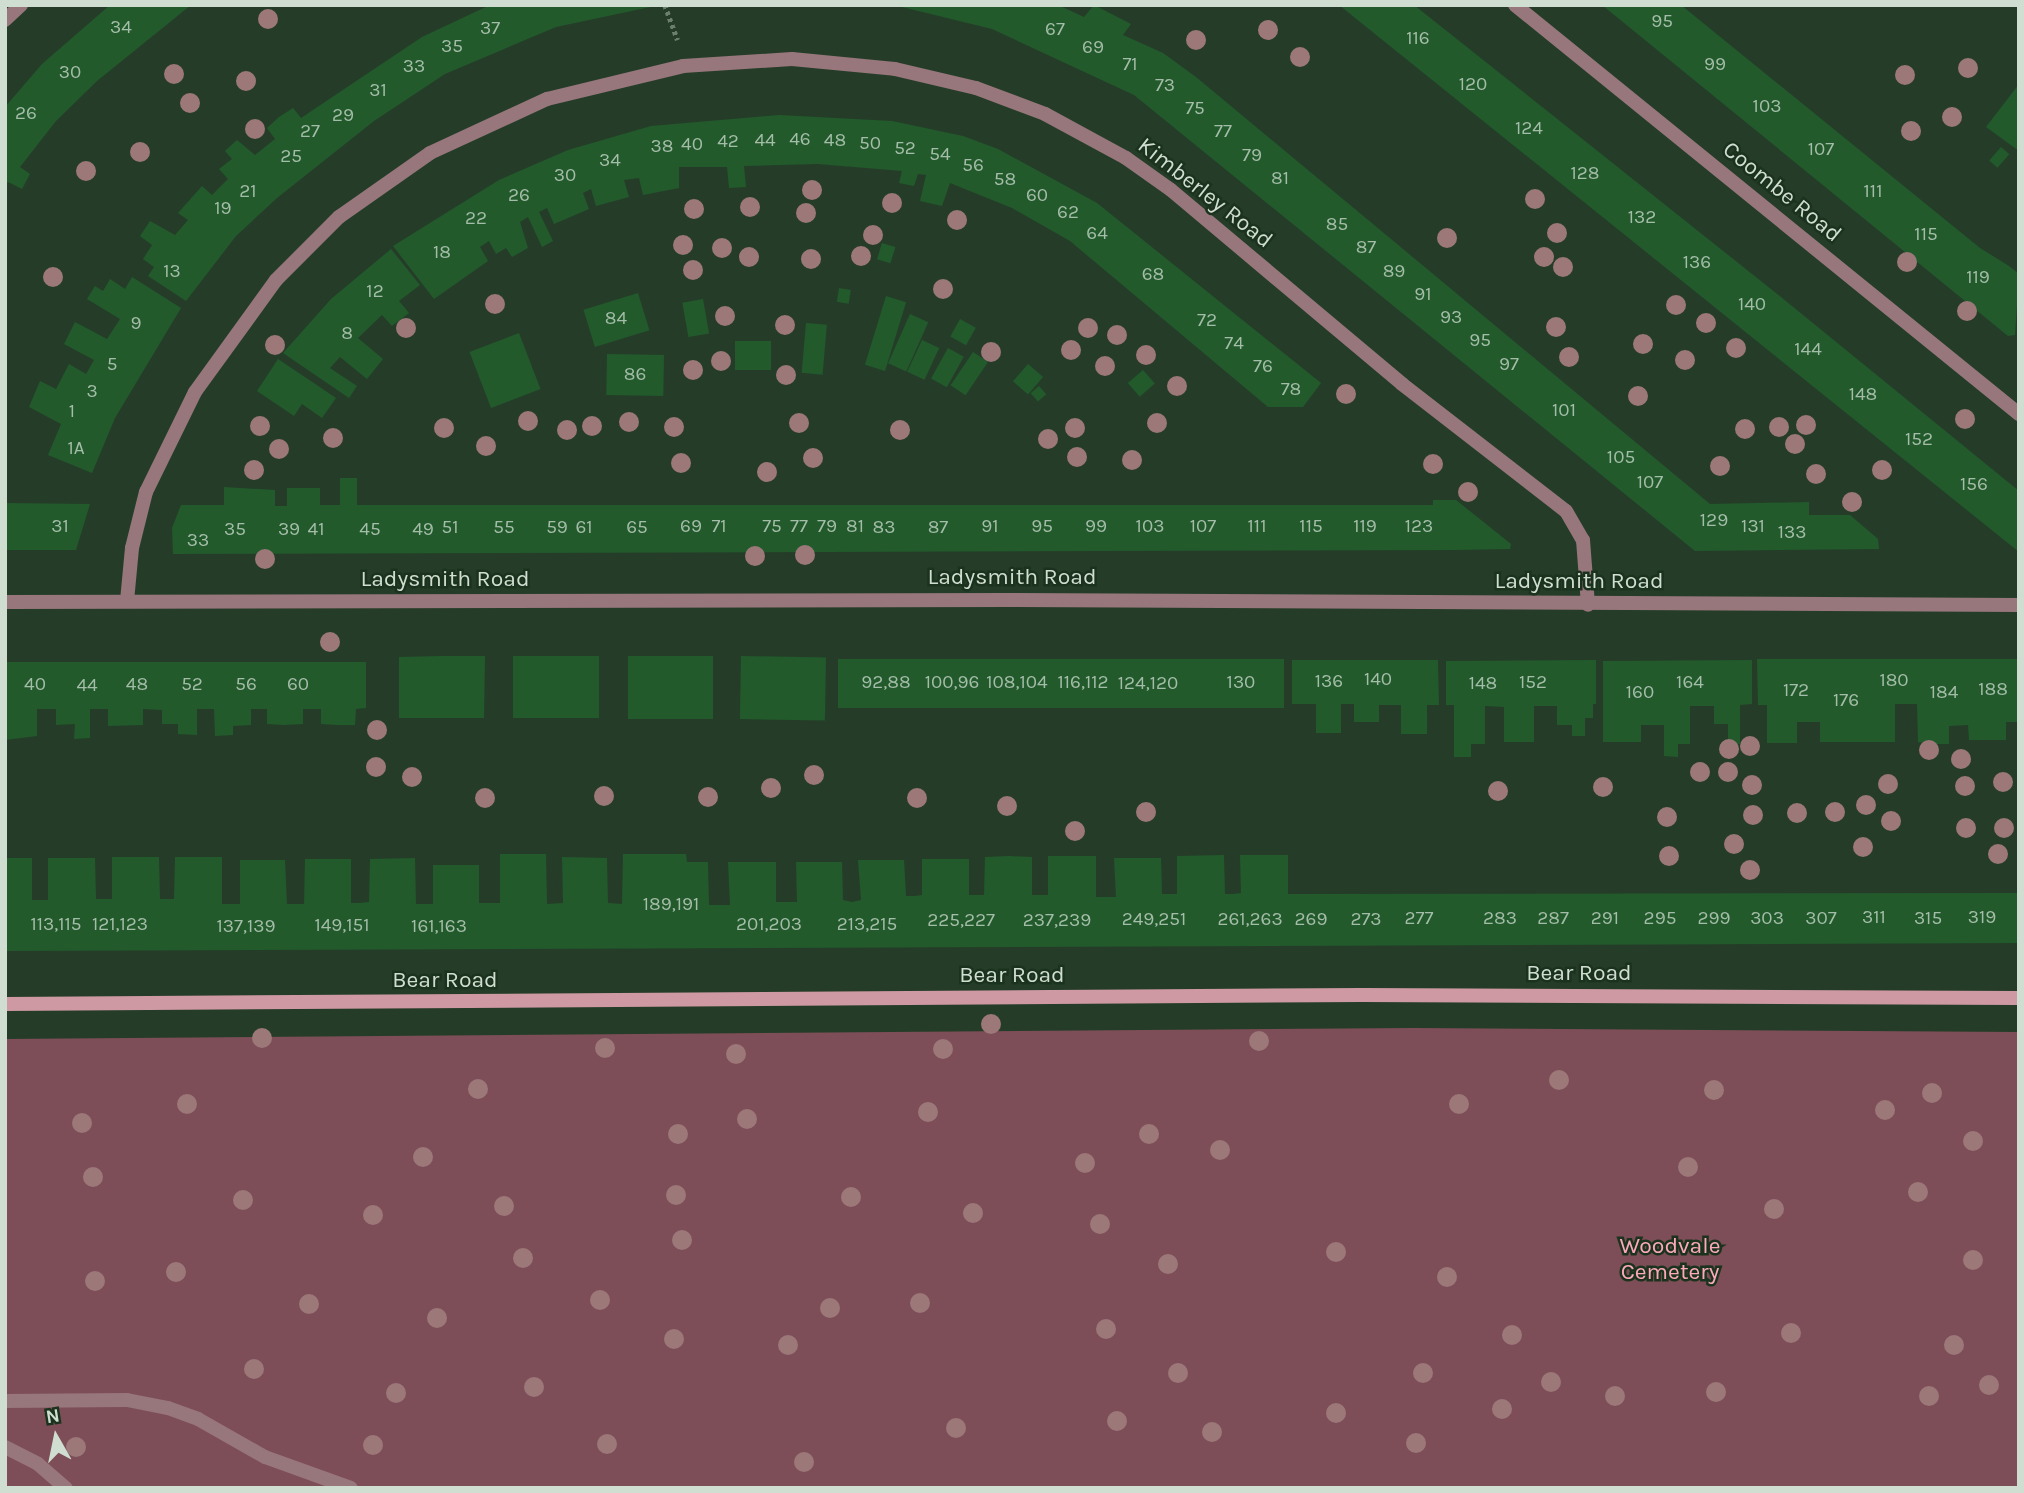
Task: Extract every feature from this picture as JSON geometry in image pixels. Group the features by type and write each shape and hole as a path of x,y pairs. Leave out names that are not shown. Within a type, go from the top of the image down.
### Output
{"street":[{"path":"5,20 21,5"},
{"name":"Coombe Road","path":"1516,5 2018,412"},
{"name":"Kimberley Road","path":"127,601 132,548 155,468 216,358 276,279 309,245 373,190 430,153 495,119 600,83 683,66 792,59 936,78 1045,114 1126,158 1171,190 1412,393 1566,511 1583,540 1588,604"},
{"name":"Ladysmith Road","path":"5,602 2019,605"},
{"name":"Bear Road","path":"5,1004 1348,995 2019,998"},
{"path":"5,1401 127,1400 159,1406 198,1419 265,1457 351,1488"},
{"path":"5,1447 37,1464 66,1488"}],"path":[{"path":"665,5 676,29 683,66"}],"green space":[{"name":"Woodvale Cemetery","path":"1414,1028 2019,1032 2019,1488 5,1488 5,1039"}],"building":[{"path":"110,5 191,5 97,81 56,121 20,167 30,174 22,189 8,182 5,185 5,107 42,64"},
{"path":"490,5 655,6 556,27 445,74 374,121 277,198 236,236 186,301 148,276 154,267 143,259 152,245 140,236 150,221 175,235 188,220 178,213 202,186 212,195 228,179 219,169 232,159 225,151 237,140 255,155 275,139 267,128 293,108 301,118 422,37"},
{"path":"894,5 1058,5 1084,17 1094,5 1131,24 1123,35 1163,53 1196,77 1710,504 1809,502 1809,515 1850,515 1878,539 1879,549 1695,551 1134,95 992,29"},
{"path":"1339,5 1414,5 1781,297 2019,491 2019,552"},
{"path":"1602,5 1681,5 1980,248 2009,266 2019,274 2015,335 2008,336"},
{"path":"2019,84 2019,151 1986,127"},
{"path":"779,115 892,121 963,136 998,149 1097,203 1321,383 1303,407 1268,407 1070,241 1012,208 950,183 942,206 920,201 926,175 918,174 914,186 899,183 902,171 818,164 744,166 746,187 729,188 727,167 679,167 679,188 643,195 639,178 624,180 629,197 596,206 591,189 583,193 589,209 554,224 547,208 539,212 553,241 542,247 528,217 520,222 528,248 512,257 506,248 496,254 489,241 480,247 488,261 434,299 393,246 499,180 568,150 651,126"},
{"path":"2001,147 2009,154 1997,168 1989,161"},
{"path":"882,243 895,247 890,263 877,259"},
{"path":"391,249 420,285 399,301 409,313 392,326 382,315 358,338 383,359 367,379 340,357 330,368 357,386 349,398 283,353 331,299"},
{"path":"132,277 181,308 115,418 92,473 48,455 61,424 29,407 40,381 56,389 69,364 86,374 94,360 64,344 75,322 107,339 120,319 87,299 95,286 103,291 110,279 125,289"},
{"path":"839,288 851,290 849,304 837,302"},
{"path":"638,293 649,330 595,347 583,310"},
{"path":"886,296 906,302 885,371 865,365"},
{"path":"703,299 709,333 688,337 682,303"},
{"path":"910,314 928,322 906,371 888,363"},
{"path":"960,319 976,328 966,345 950,336"},
{"path":"806,323 827,325 823,375 802,373"},
{"path":"519,333 541,389 491,408 470,352"},
{"path":"922,340 939,348 924,380 907,372"},
{"path":"735,341 771,341 771,370 735,370"},
{"path":"948,348 964,357 947,387 931,379"},
{"path":"973,352 988,362 966,395 951,385"},
{"path":"607,354 664,355 663,396 606,395"},
{"path":"278,359 336,398 322,418 302,404 294,416 257,391"},
{"path":"1028,364 1043,377 1028,394 1013,381"},
{"path":"1143,370 1155,384 1140,397 1128,383"},
{"path":"1039,386 1046,394 1038,402 1031,393"},
{"path":"340,478 357,478 357,505 1433,505 1433,500 1456,500 1511,544 1510,549 1455,550 173,554 172,528 181,505 224,505 224,487 275,490 275,506 287,506 287,488 320,488 320,505 340,505"},
{"path":"5,503 90,504 76,550 5,550"},
{"path":"485,656 484,718 399,718 399,657"},
{"path":"513,656 599,656 599,718 513,718"},
{"path":"628,656 713,656 713,719 628,719"},
{"path":"741,656 826,657 825,720 740,719"},
{"path":"838,659 1284,659 1284,708 838,708"},
{"path":"1757,659 2019,659 2019,722 2006,722 2006,740 1969,740 1968,725 1949,726 1949,744 1918,742 1917,704 1895,704 1895,742 1820,742 1820,722 1797,722 1797,743 1767,743 1767,705 1758,705"},
{"path":"1292,660 1438,660 1439,705 1427,705 1427,734 1401,734 1401,705 1379,705 1379,722 1354,722 1354,704 1341,704 1341,733 1316,733 1316,704 1292,704"},
{"path":"1596,660 1596,704 1593,704 1593,718 1585,718 1585,736 1572,736 1572,725 1557,725 1557,706 1534,706 1534,742 1504,742 1504,707 1485,706 1485,744 1471,744 1471,757 1454,757 1454,705 1446,705 1446,661"},
{"path":"1752,660 1752,704 1740,705 1740,744 1728,744 1728,724 1714,724 1714,706 1690,706 1690,744 1678,744 1678,757 1664,756 1664,725 1641,725 1641,742 1603,742 1603,661"},
{"path":"5,662 366,662 366,708 356,709 355,725 321,724 321,709 303,709 303,724 267,724 267,709 251,709 251,725 233,726 233,735 215,736 214,709 197,709 197,735 178,734 178,724 162,724 162,710 143,709 143,725 108,726 108,709 90,709 90,738 74,739 75,724 56,725 56,709 37,709 37,736 5,740"},
{"path":"500,854 546,854 547,904 563,903 562,857 607,858 608,903 622,904 623,854 686,854 687,862 708,862 709,905 730,905 728,862 776,862 776,902 797,902 796,862 842,862 843,900 852,902 861,900 858,860 904,860 906,896 915,896 922,895 922,859 969,859 969,895 984,895 985,857 1009,856 1032,857 1032,895 1048,895 1048,856 1096,856 1096,897 1116,897 1114,858 1161,858 1162,894 1177,894 1177,856 1224,855 1225,894 1241,893 1240,855 1288,855 1288,894 2019,893 2019,943 5,951 5,858 32,858 32,900 48,900 48,858 95,858 96,899 112,899 112,857 159,857 160,899 174,899 175,857 222,857 222,904 240,904 240,860 285,860 287,904 304,904 305,859 351,859 351,903 359,903 369,902 370,859 415,858 416,904 433,904 433,865 479,865 479,903 500,903"}]}
